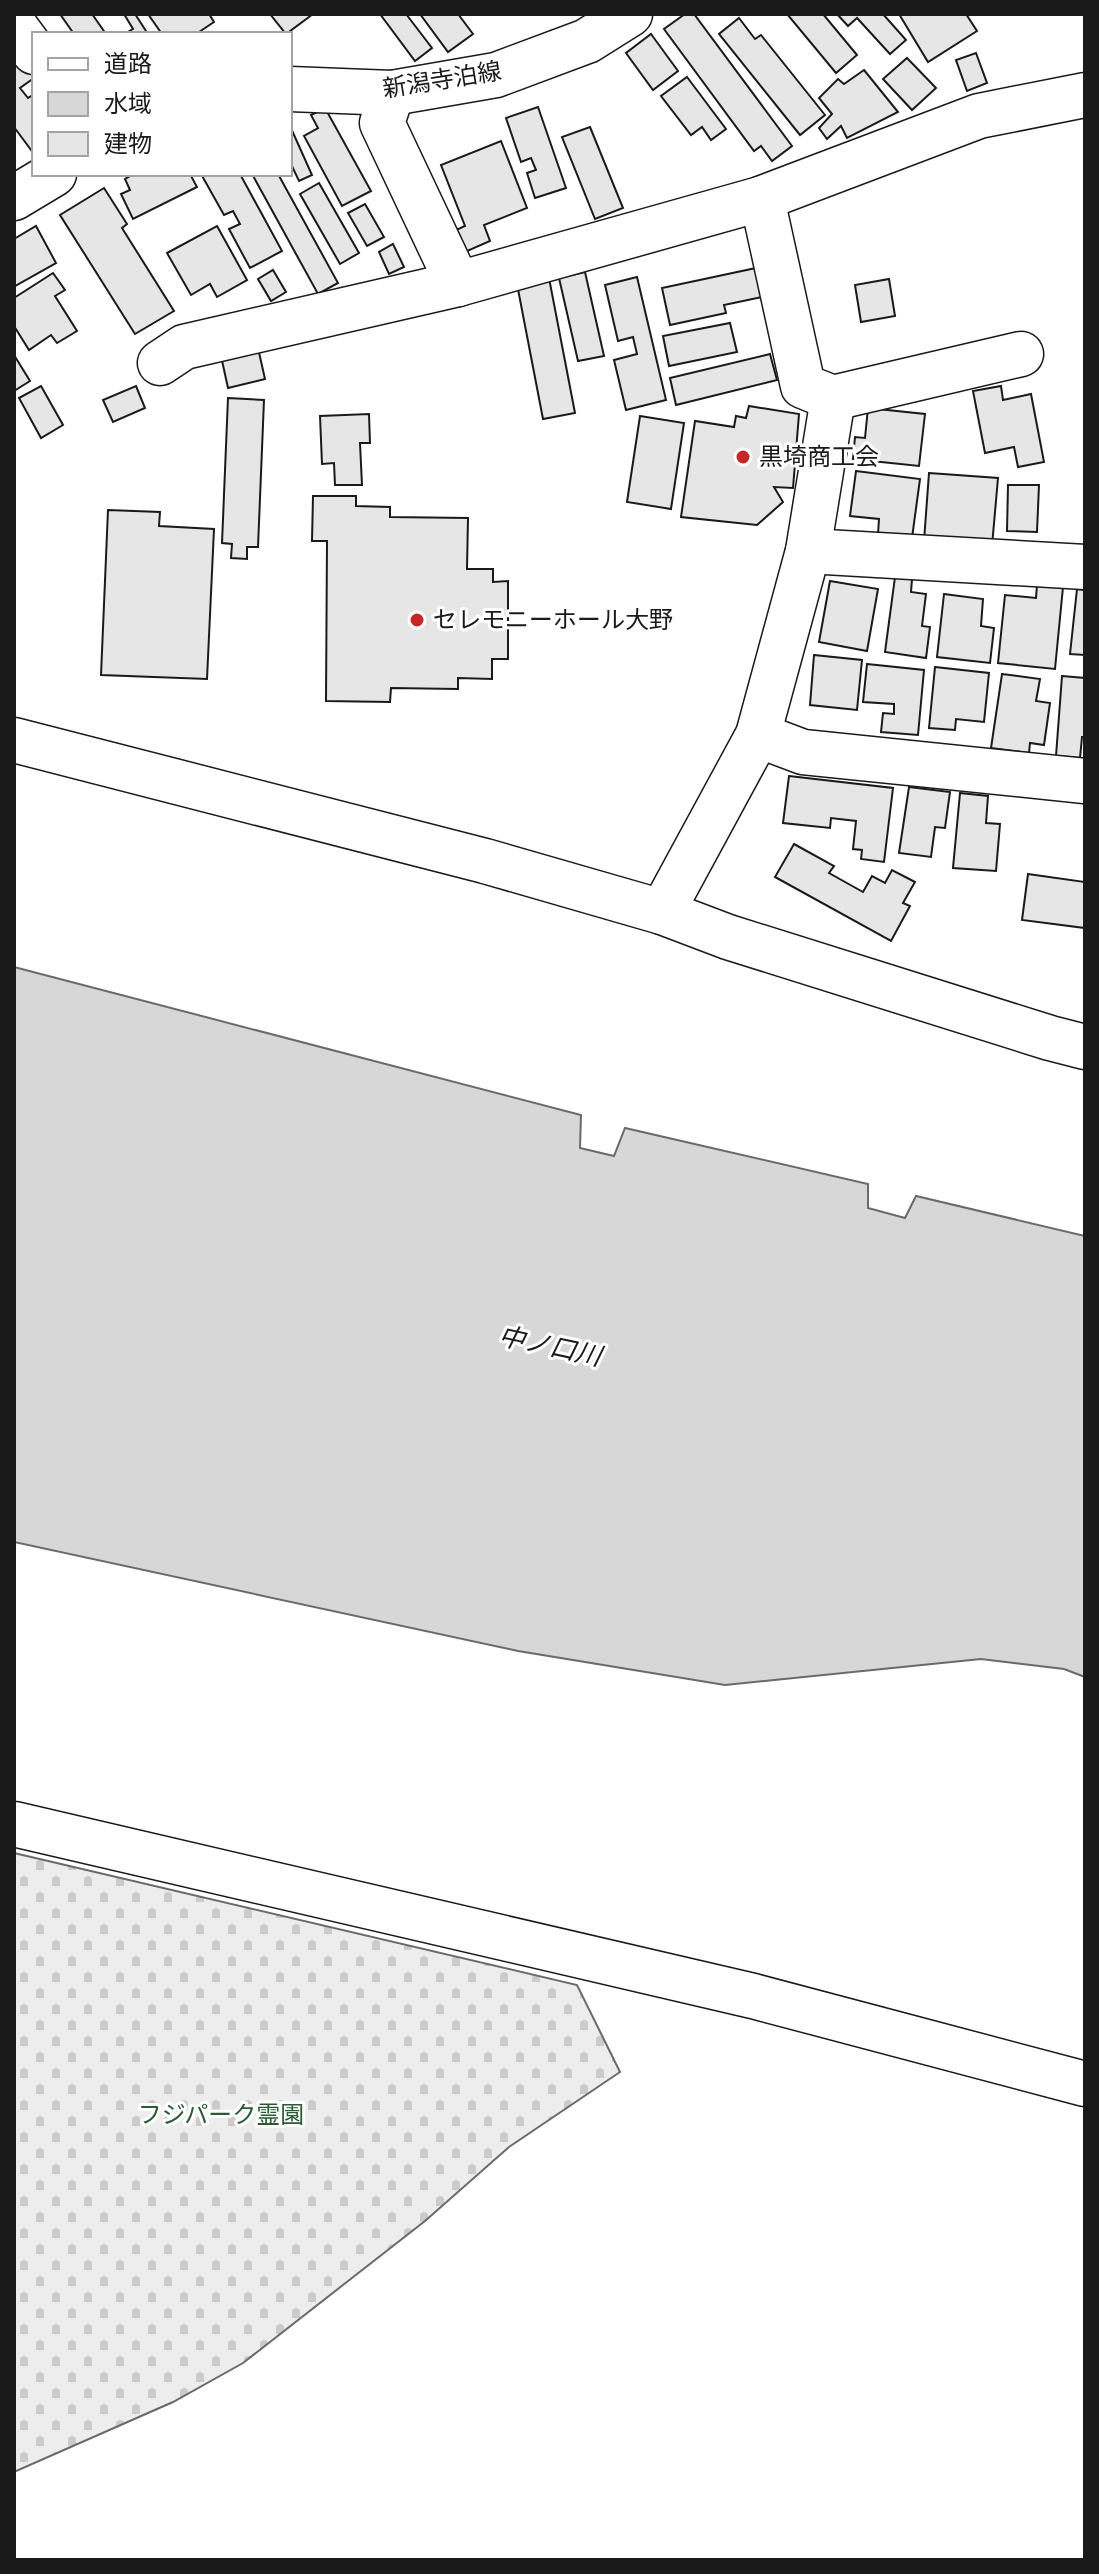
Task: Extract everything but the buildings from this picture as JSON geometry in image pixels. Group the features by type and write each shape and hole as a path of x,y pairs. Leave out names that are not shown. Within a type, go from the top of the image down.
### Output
{"street":[{"name":"新潟寺泊線","path":"292,89 392,93 496,75 587,41 630,14"},
{"path":"14,25 32,49"},
{"path":"392,93 382,123 458,284"},
{"path":"160,363 184,347 458,284 760,199 979,116 1085,95"},
{"path":"14,198 51,176"},
{"path":"760,199 803,386 833,398 1021,354"},
{"path":"662,912 758,735 808,551 833,398"},
{"path":"808,551 1085,567"},
{"path":"758,735 803,752 1085,781"},
{"path":"14,740 471,857 662,912 728,937 1085,1047"},
{"path":"14,1824 753,1996 1085,2084"}],"green space":[{"name":"フジパーク霊園","path":"14,1853 577,1985 620,2072 509,2147 425,2221 243,2363 173,2402 14,2472"}],"water":[{"name":"中ノ口川","path":"14,967 581,1115 580,1148 614,1156 625,1128 868,1184 868,1208 905,1218 916,1196 1085,1236 1085,1677 1064,1669 981,1659 725,1685 518,1651 14,1542"}],"place":[{"name":"黒埼商工会","path":"743,457"},
{"name":"セレモニーホール大野","path":"417,620"}]}
